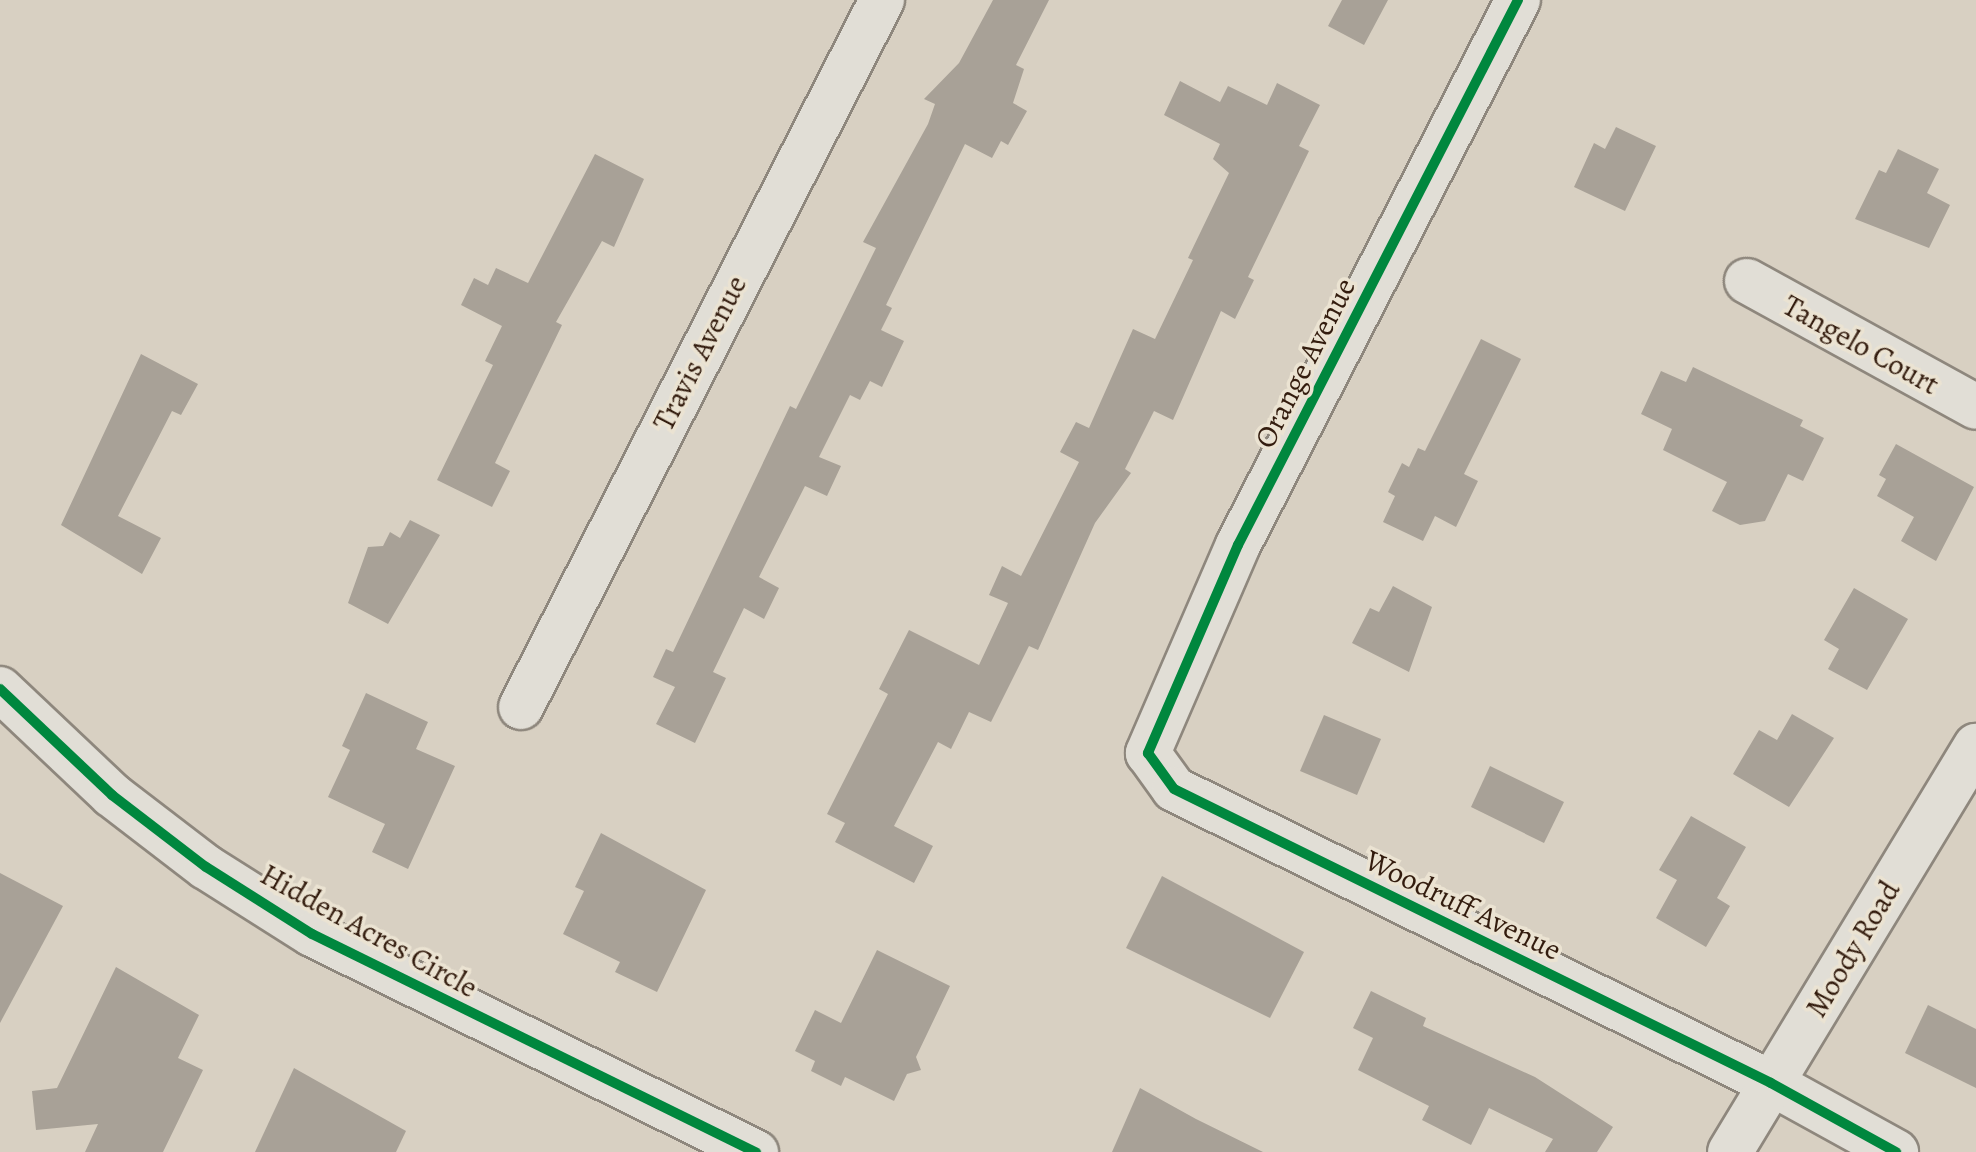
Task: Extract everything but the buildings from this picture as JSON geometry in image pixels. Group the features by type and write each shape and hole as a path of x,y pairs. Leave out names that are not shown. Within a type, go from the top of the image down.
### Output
{"street":[{"name":"Travis Avenue","path":"521,707 882,0"},
{"name":"Orange Avenue","path":"1148,753 1238,545 1518,0"},
{"name":"Tangelo Court","path":"1747,281 1976,407"},
{"name":"Hidden Acres Circle","path":"0,689 112,795 206,867 312,934 756,1152"},
{"name":"Moody Road","path":"1730,1152 1976,746"},
{"name":"Woodruff Avenue","path":"1148,753 1174,789 1771,1083 1896,1152"}],"cycle path":[{"path":"1518,0 1238,545 1148,753 1174,789 1771,1083 1896,1152"},
{"path":"0,689 112,795 206,867 312,934 756,1152"}]}
